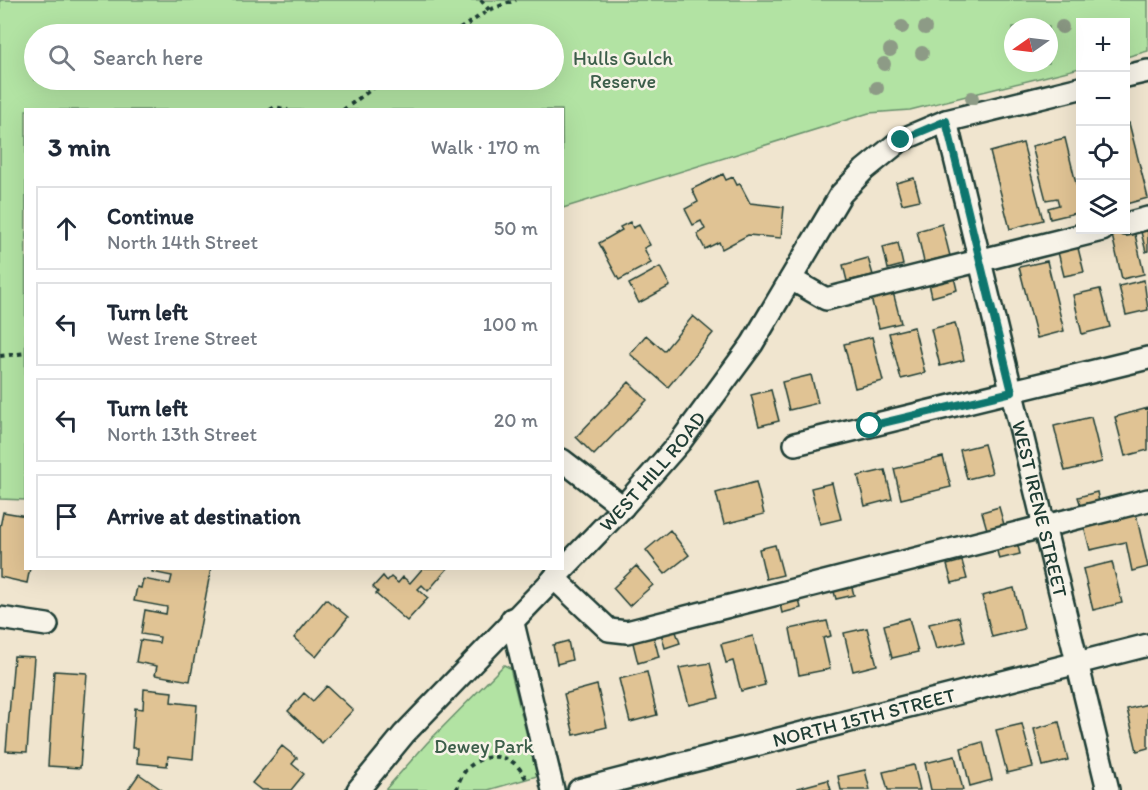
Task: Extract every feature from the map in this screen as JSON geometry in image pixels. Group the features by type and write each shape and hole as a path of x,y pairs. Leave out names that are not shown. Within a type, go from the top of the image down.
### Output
{"street":[{"path":"1130,75 1148,71"},
{"name":"WEST HILL ROAD","path":"564,568 623,507 680,442 753,344 841,194 859,175 901,140 946,121 1076,89"},
{"name":"WEST IRENE STREET","path":"946,121 1108,790"},
{"path":"1130,223 1148,218"},
{"path":"791,279 826,299 1086,234"},
{"path":"795,444 1148,358"},
{"path":"564,462 623,507"},
{"path":"554,578 609,630 627,632 1148,500"},
{"name":"WEST HILL ROAD","path":"358,790 404,734 562,570"},
{"path":"0,618 46,625"},
{"path":"512,620 553,790"},
{"name":"NORTH 15TH STREET","path":"579,790 1148,645"}],"path":[{"path":"481,0 489,10"},
{"path":"467,24 489,10 516,0"},
{"path":"346,108 370,90"},
{"path":"0,356 24,353"},
{"path":"457,790 467,768 474,762 489,757 515,764 528,782"}],"green space":[{"name":"Hulls Gulch Reserve","path":"0,0 1148,0 1148,51 1130,56 1130,18 1076,18 1076,69 910,110 869,113 564,208 564,108 24,108 24,500 0,499"},
{"name":"Dewey Park","path":"504,665 510,668 537,776 488,790 385,790 427,743"}],"building":[{"path":"1130,127 1148,198 1130,203"},
{"path":"1065,138 1076,183 1076,213 1050,219 1048,208 1059,205 1057,198 1046,200 1032,146"},
{"path":"1023,143 1043,220 1010,229 990,152"},
{"path":"723,174 726,180 733,177 737,185 740,184 750,203 784,207 781,238 748,235 722,249 719,242 705,249 697,234 705,229 701,221 693,225 685,209 698,202 692,189"},
{"path":"914,178 920,200 902,204 896,183"},
{"path":"630,222 633,228 639,225 650,245 644,248 651,263 619,280 599,243 622,230 620,227"},
{"path":"942,224 950,256 924,262 917,231"},
{"path":"1134,230 1144,274 1122,279 1112,235 1130,234 1130,231"},
{"path":"1148,230 1148,251 1146,252 1141,232"},
{"path":"898,243 903,265 888,269 883,247"},
{"path":"1078,248 1084,272 1064,276 1058,252"},
{"path":"868,258 873,275 847,281 843,265"},
{"path":"1047,261 1064,331 1037,338 1019,267"},
{"path":"660,267 670,286 639,303 629,284"},
{"path":"953,273 957,290 932,297 928,279"},
{"path":"1144,280 1148,310 1126,315 1119,286"},
{"path":"1100,289 1110,327 1082,334 1073,295"},
{"path":"893,292 901,323 879,328 871,298"},
{"path":"693,316 713,333 668,387 630,354 646,335 664,351"},
{"path":"955,323 964,360 940,366 931,329"},
{"path":"914,327 925,373 901,379 889,333"},
{"path":"872,337 883,381 855,388 844,344"},
{"path":"811,375 818,403 789,410 782,382"},
{"path":"629,382 647,400 594,455 576,437"},
{"path":"771,390 779,421 759,426 751,395"},
{"path":"1148,408 1148,450 1125,456 1115,417"},
{"path":"1091,417 1102,462 1065,471 1054,426"},
{"path":"984,444 992,473 967,479 960,450"},
{"path":"943,457 951,487 901,499 894,469"},
{"path":"885,470 892,499 865,506 858,476"},
{"path":"756,482 764,514 724,524 716,493"},
{"path":"832,483 841,519 820,524 811,488"},
{"path":"1097,492 1099,502 1081,506 1078,497"},
{"path":"999,507 1005,528 988,533 982,512"},
{"path":"3,512 24,516 24,570 30,570 27,583 0,577 0,527"},
{"path":"1136,514 1148,567 1132,571 1126,542 1090,550 1084,526"},
{"path":"670,530 689,555 665,574 646,550"},
{"path":"1017,542 1020,554 999,559 996,547"},
{"path":"775,545 783,575 766,579 759,549"},
{"path":"962,561 967,579 952,583 947,565"},
{"path":"1112,562 1122,603 1093,610 1083,569"},
{"path":"636,566 653,585 629,606 613,588"},
{"path":"152,570 211,570 190,681 155,675 157,666 136,662 140,640 159,643 160,637 141,634 145,610 166,614 167,607 134,601 137,587 141,588 143,579 170,584 172,576 152,572"},
{"path":"421,570 446,570 428,591 422,585 418,589 428,598 407,621 376,594 378,592 373,587 383,576 387,581 391,577 398,583 403,577 410,583"},
{"path":"851,584 854,595 836,599 833,588"},
{"path":"1014,588 1024,629 992,637 982,596"},
{"path":"798,596 801,608 782,613 779,600"},
{"path":"326,599 348,617 316,657 294,638"},
{"path":"959,617 965,642 936,649 929,624"},
{"path":"909,618 918,652 892,658 884,625"},
{"path":"827,621 831,636 823,638 830,669 799,675 790,629"},
{"path":"867,628 877,665 853,671 844,633"},
{"path":"675,629 680,643 665,648 661,633"},
{"path":"653,634 659,657 638,663 632,639"},
{"path":"753,636 765,685 741,691 733,661 726,663 721,644"},
{"path":"568,641 572,660 557,664 553,645"},
{"path":"14,656 34,657 27,752 6,751"},
{"path":"710,663 719,698 689,705 679,668"},
{"path":"54,671 87,673 80,768 48,766"},
{"path":"647,672 657,715 630,722 619,679"},
{"path":"597,685 607,727 574,735 564,694"},
{"path":"327,686 353,710 322,743 288,711 304,693 313,701"},
{"path":"144,689 172,692 171,702 197,705 193,759 168,756 167,766 137,763 138,748 132,748 135,708 143,709"},
{"path":"1148,704 1148,748 1137,751 1127,709"},
{"path":"1059,722 1068,760 1043,766 1034,729"},
{"path":"1022,724 1033,767 1007,773 996,730"},
{"path":"983,742 992,780 970,786 961,748"},
{"path":"282,746 297,758 292,764 304,774 291,790 261,790 252,783"},
{"path":"955,756 963,790 931,790 925,763"},
{"path":"914,765 920,790 888,790 883,772"},
{"path":"865,770 870,790 841,790 838,776"},
{"path":"139,774 162,790 128,790"},
{"path":"828,780 831,790 799,790 798,788"}],"route":[{"path":"870,426 1012,392 946,121 901,140"}]}
